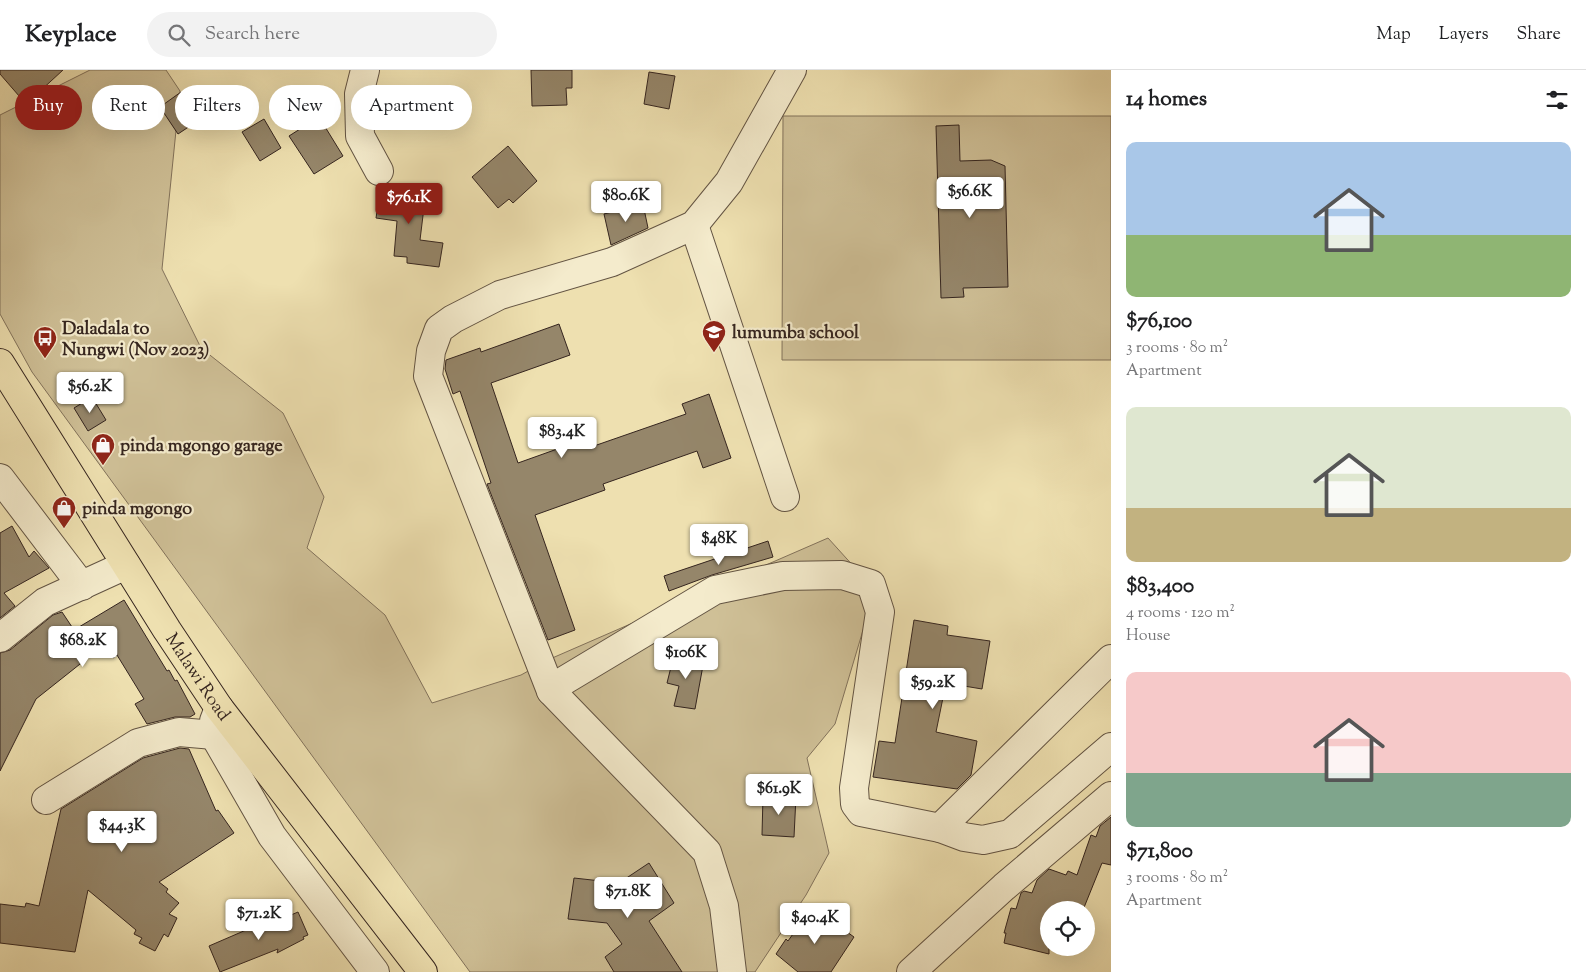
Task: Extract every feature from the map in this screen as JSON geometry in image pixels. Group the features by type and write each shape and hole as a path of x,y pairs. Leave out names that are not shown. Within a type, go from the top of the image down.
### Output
{"main road":[{"name":"Malawi Road","path":"0,363 126,565 219,708 423,972"}],"street":[{"path":"365,70 359,94 360,136 379,171"},
{"path":"732,972 724,906 707,852 551,691 428,376 431,351 439,329 453,319 500,295 612,262 694,224 729,182 792,70"},
{"path":"694,224 785,497"},
{"path":"0,478 82,586"},
{"path":"0,638 45,602 126,565"},
{"path":"551,691 565,680 716,590 783,576 842,575 871,584 880,612 854,788 855,804 861,812 940,828 964,837 983,840 1010,834 1111,747"},
{"path":"940,828 1111,658"},
{"path":"219,708 214,721 214,735 272,836 375,972"},
{"path":"46,800 138,743 179,732 214,735"},
{"path":"911,972 1004,887 1111,796"}],"shaded area":[{"path":"90,70 166,70 176,85 176,130 162,269 201,348 283,413 324,497 307,548 385,615 432,703 521,675 550,659 828,538 875,590 835,724 807,758 829,853 806,895 755,972 470,972 32,372 0,314 0,115 15,108 15,130 82,130 82,85 60,85"},
{"path":"783,116 1111,116 1111,360 782,360"}],"building":[{"path":"0,70 63,70 47,85 15,85 15,91 0,74"},
{"path":"531,70 572,70 572,88 566,88 567,105 532,106"},
{"path":"649,72 675,76 669,109 644,104"},
{"path":"175,96 175,130 165,114 165,103"},
{"path":"264,119 281,148 260,161 242,132 245,130 259,130 259,122"},
{"path":"959,125 960,161 991,160 1005,166 1008,287 963,288 964,297 941,298 936,126"},
{"path":"175,130 184,130 178,134"},
{"path":"298,130 327,130 343,156 314,174 289,136"},
{"path":"508,146 537,181 513,203 509,199 498,208 472,177"},
{"path":"381,186 426,191 420,240 443,243 439,267 407,263 407,257 394,256 397,221 376,218"},
{"path":"643,204 648,228 611,245 604,214"},
{"path":"559,324 570,355 491,383 518,463 588,438 591,447 686,414 682,404 709,394 731,458 703,468 697,451 603,484 605,490 535,515 575,630 548,640 487,484 491,483 460,391 453,394 445,369 446,360 480,348 481,352"},
{"path":"92,397 106,420 88,431 74,408"},
{"path":"12,526 29,557 34,551 49,568 4,593 15,606 0,618 0,533"},
{"path":"768,541 773,557 712,575 669,591 664,576"},
{"path":"124,600 167,671 169,670 175,681 177,680 195,714 190,717 175,717 147,724 135,704 144,699 117,655 113,658 104,645 36,699 0,771 0,653 10,650 53,615 62,612 74,630"},
{"path":"914,620 948,626 947,635 990,641 982,689 946,683 936,732 977,741 971,775 957,789 873,777 879,741 895,743"},
{"path":"674,655 704,660 695,709 674,706 679,686 667,683"},
{"path":"180,748 189,749 216,811 218,810 234,833 159,882 168,889 166,892 179,903 169,914 177,918 168,937 164,934 155,951 139,943 142,938 134,934 136,930 88,890 75,952 0,943 0,904 25,907 26,903 39,906 61,809 143,758"},
{"path":"763,796 796,796 794,837 762,835"},
{"path":"1111,817 1111,865 1102,863 1087,901 1040,901 1040,952 1004,943 1006,933 1004,933 1011,908 1016,909 1021,893 1024,891 1032,893 1037,880 1049,869 1066,875 1068,871 1077,875 1091,835 1096,837 1100,826"},
{"path":"649,863 674,903 649,921 682,972 614,972 605,957 622,944 607,923 568,919 574,878 619,883"},
{"path":"812,907 854,937 831,972 798,972 776,954 786,939 788,941"},
{"path":"290,911 291,915 298,912 308,935 303,937 304,939 277,953 278,949 220,972 209,946"}],"place":[{"name":"lumumba school","path":"714,353"},
{"name":"Daladala to Nungwi (Nov 2023)","path":"45,359"},
{"name":"pinda mgongo garage","path":"103,466"},
{"name":"pinda mgongo","path":"64,529"}]}
